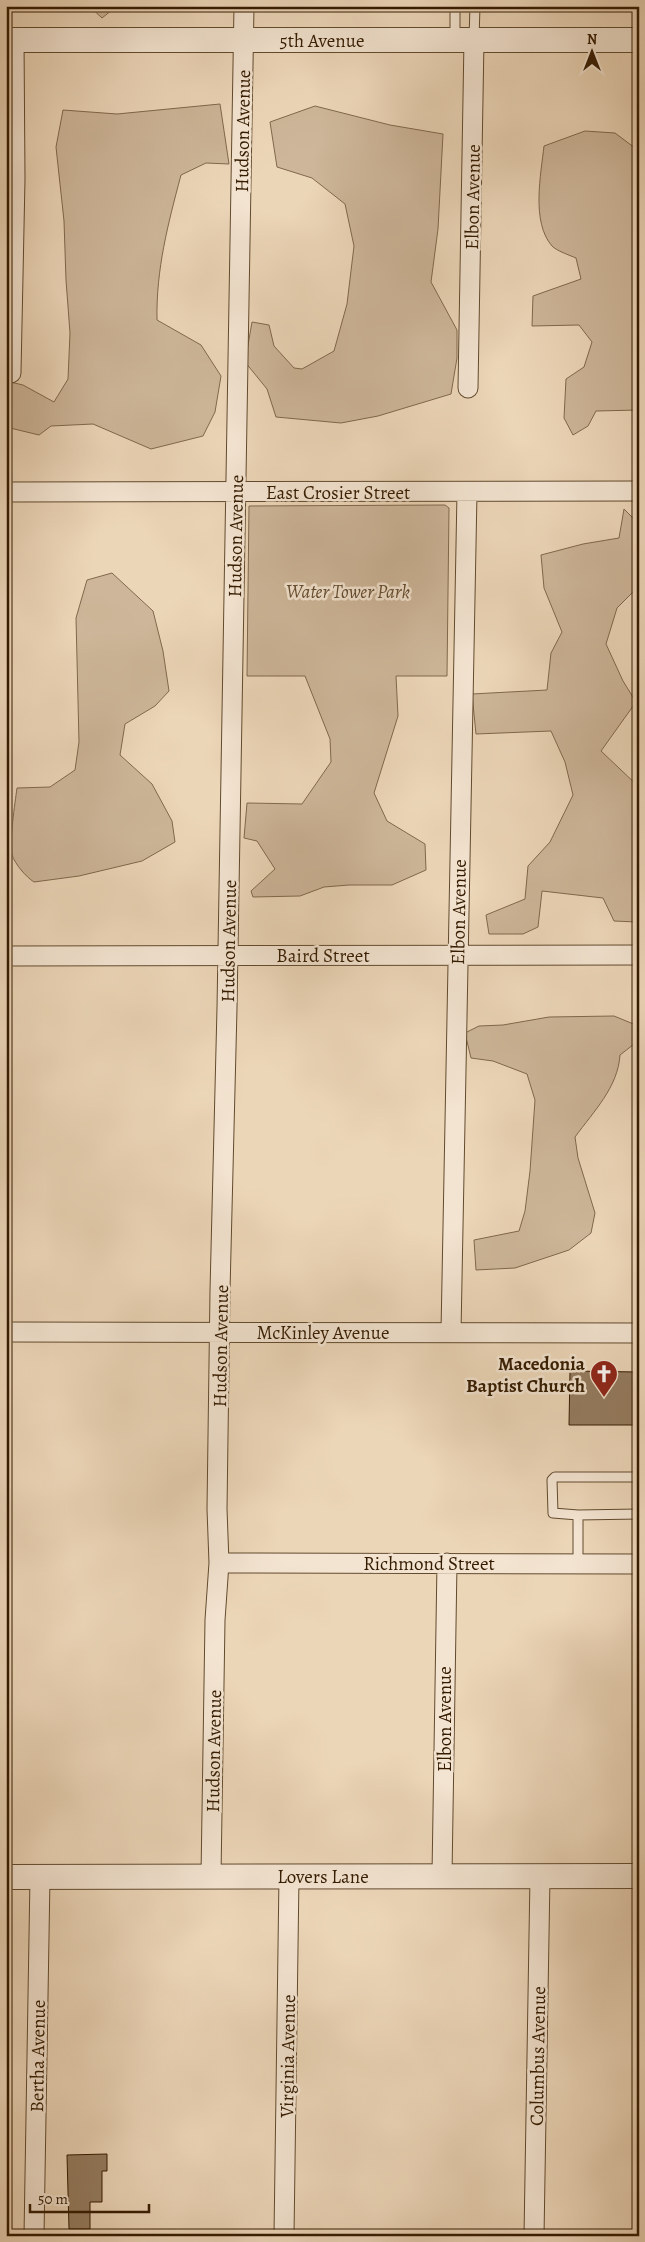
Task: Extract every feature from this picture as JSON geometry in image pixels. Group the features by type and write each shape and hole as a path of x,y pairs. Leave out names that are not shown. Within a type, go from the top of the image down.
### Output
{"street":[{"name":"Hudson Avenue","path":"211,1876 215,1620 219,1563 217,1509 244,6"},
{"name":"5th Avenue","path":"10,40 639,40"},
{"path":"10,40 14,179 11,373"},
{"name":"Elbon Avenue","path":"465,40 468,388"},
{"name":"East Crosier Street","path":"6,492 466,493 639,491"},
{"name":"Elbon Avenue","path":"451,1332 466,493"},
{"name":"Baird Street","path":"6,956 639,955"},
{"name":"McKinley Avenue","path":"6,1332 639,1333"},
{"name":"Richmond Street","path":"219,1563 639,1564"},
{"name":"Elbon Avenue","path":"442,1875 447,1563"},
{"name":"Virginia Avenue","path":"284,2236 289,1876"},
{"name":"Columbus Avenue","path":"534,2236 540,1876"},
{"name":"Lovers Lane","path":"6,1877 639,1876"},
{"name":"Bertha Avenue","path":"34,2236 40,1877"}],"lane":[{"path":"455,6 465,40"},
{"name":"Elbon Avenue","path":"465,40 475,6"},
{"path":"639,1477 555,1477 552,1480 553,1513 578,1515 639,1514"},
{"path":"578,1515 578,1563"}],"green space":[{"path":"89,6 112,6 112,10 102,18"},
{"path":"220,104 229,164 206,163 181,175 164,247 157,301 157,320 201,345 221,376 215,412 203,436 151,449 93,424 51,426 39,435 6,427 6,381 23,385 54,402 68,379 70,333 64,221 56,147 63,110 117,114"},
{"path":"315,106 390,125 443,134 438,229 431,282 457,330 457,358 451,394 378,416 341,423 276,417 267,389 245,362 252,322 269,325 274,346 294,368 302,369 334,351 347,304 354,246 345,204 312,178 277,167 270,122"},
{"path":"585,131 615,133 639,151 639,410 596,411 588,426 573,435 564,418 566,379 584,367 592,342 579,325 532,326 533,296 581,279 576,258 554,248 546,236 541,224 539,197 544,146"},
{"name":"Water Tower Park","path":"445,505 449,508 447,676 396,676 398,716 374,793 387,821 425,844 426,870 392,885 324,887 300,896 253,897 251,891 275,869 257,841 244,838 247,803 302,804 331,762 330,739 305,676 247,676 249,506"},
{"path":"624,509 639,524 639,586 617,608 606,644 623,681 636,702 601,751 639,787 637,922 614,921 603,898 542,891 538,927 523,934 489,934 486,915 525,899 528,866 550,842 573,795 565,762 551,731 476,734 472,694 547,690 551,653 562,632 544,588 541,555 583,544 619,538"},
{"path":"112,573 153,611 163,651 169,691 155,706 125,724 120,755 152,784 172,821 175,842 142,861 79,876 34,882 21,870 12,855 12,832 17,788 50,787 75,770 79,742 76,618 87,580"},
{"path":"614,1016 636,1025 638,1041 620,1055 615,1078 610,1088 575,1137 578,1158 595,1213 591,1233 569,1250 515,1268 476,1270 474,1240 519,1231 525,1211 530,1171 535,1100 527,1074 493,1061 471,1058 465,1033 479,1026 503,1025 549,1017"}],"building":[{"path":"570,1371 639,1372 639,1425 569,1425"},
{"path":"107,2154 107,2171 102,2171 102,2202 90,2202 90,2229 69,2229 67,2155"}],"place":[{"name":"Macedonia Baptist Church","path":"604,1398"}]}
